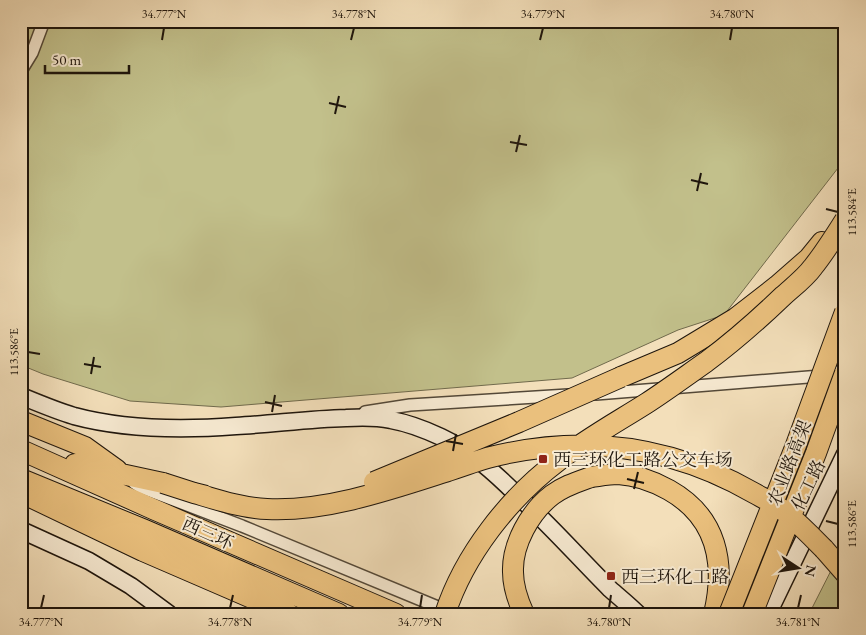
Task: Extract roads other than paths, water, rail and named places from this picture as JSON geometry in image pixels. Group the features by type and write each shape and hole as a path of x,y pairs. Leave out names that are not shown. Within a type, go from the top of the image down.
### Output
{"highway":[{"path":"194,493 227,500 272,503 324,497 359,488 510,425 678,353 736,318 809,258 845,216"},
{"path":"445,614 462,573 480,543 523,492 557,461 707,361 753,325 812,268 845,220"},
{"name":"农业路高架","path":"731,614 845,312"},
{"name":"农业路高架","path":"752,614 816,453 845,372"},
{"path":"21,421 85,447 123,474"},
{"path":"21,449 86,467 163,483 243,506 268,509 310,507 335,503 522,450 562,446 617,447 688,463 713,472 741,486 777,506 824,549 845,573"},
{"name":"西三环","path":"21,449 153,509 396,614"},
{"path":"524,614 518,600 513,574 514,554 531,517 551,495 568,485 591,477 617,474 640,477 659,484 681,497 697,512 716,548 719,564 719,585 714,614"},
{"name":"西三环","path":"21,479 145,530 338,614"},
{"path":"21,492 143,551 288,614"},
{"path":"143,551 185,576 258,614"}],"main road":[{"name":"化工路","path":"731,614 845,384"},
{"path":"21,396 74,416 107,423 153,428 237,426 326,418 362,417 391,420 416,428 442,438 482,463 505,483 610,589 638,614"},
{"name":"化工路","path":"768,614 845,454"},
{"path":"21,530 89,561 130,586 169,614"}],"street":[{"path":"21,71 32,52 44,21"},
{"path":"326,418 410,405 665,389 833,374 845,368"},
{"path":"123,474 140,487 242,526 454,614"}],"place":[{"name":"西三环化工路公交车场","path":"543,459"},
{"name":"西三环化工路","path":"611,576"}]}
